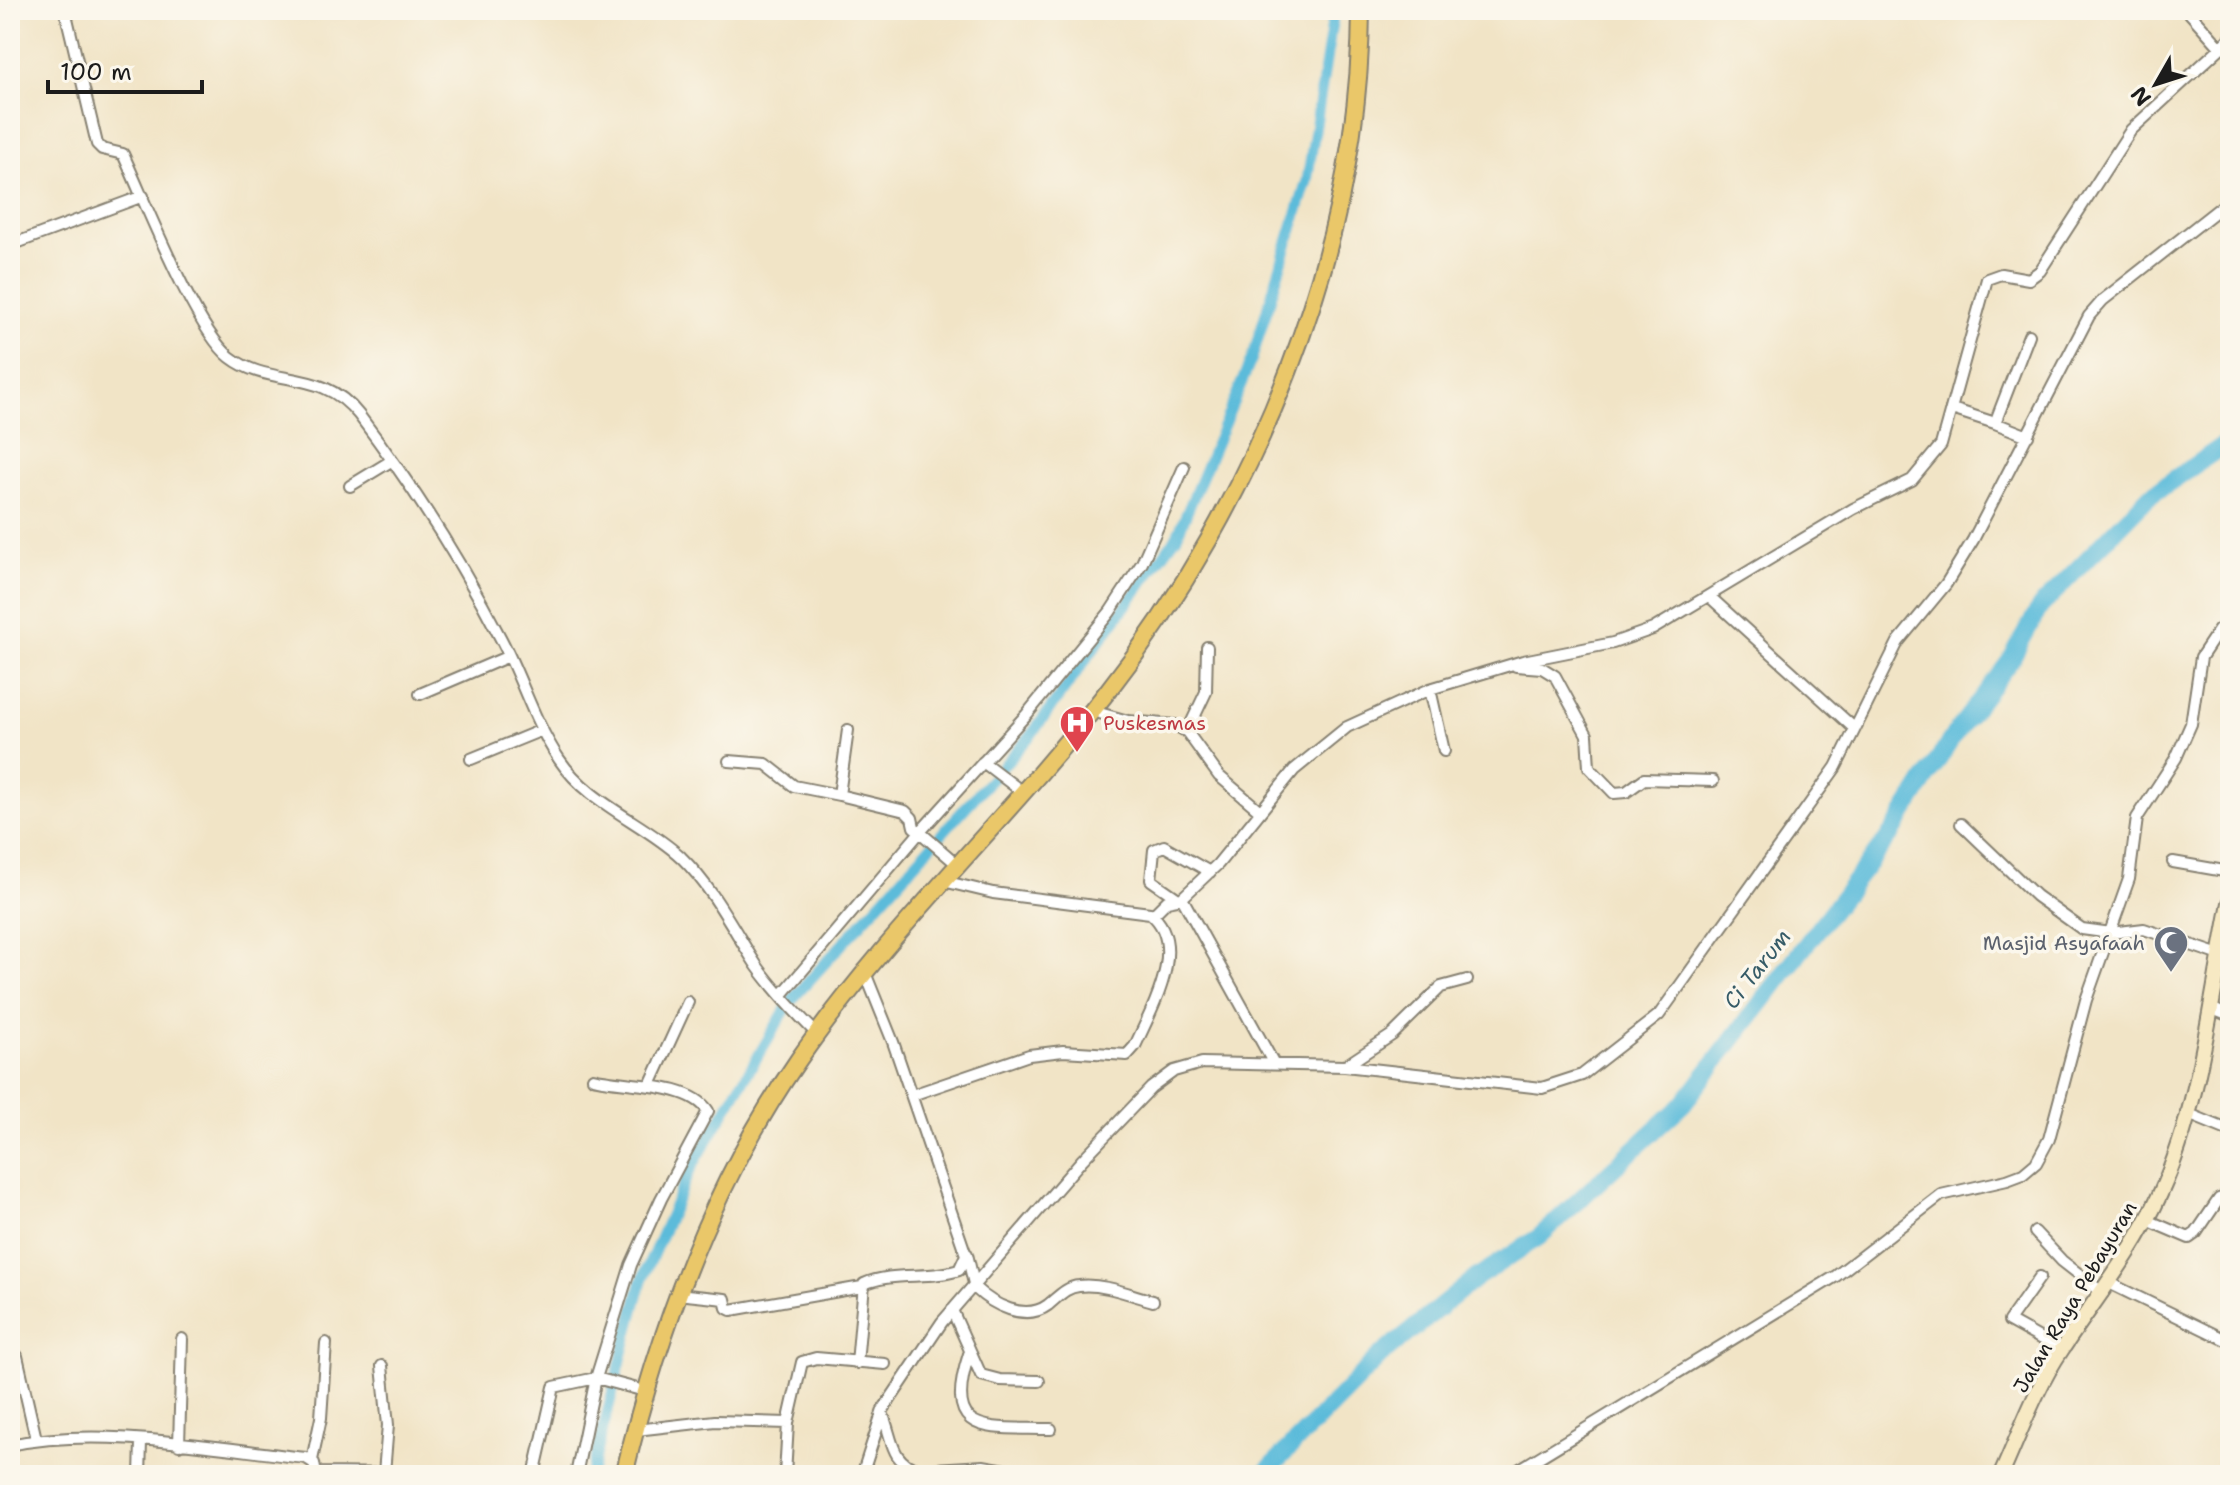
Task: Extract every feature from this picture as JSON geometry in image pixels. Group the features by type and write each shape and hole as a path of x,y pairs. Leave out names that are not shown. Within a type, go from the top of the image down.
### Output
{"main road":[{"path":"624,1475 645,1391 677,1294 747,1143 812,1028 866,975 943,881 954,862 1017,788 1092,711 1144,641 1204,546 1251,460 1286,374 1319,273 1344,176 1356,91 1361,10"},
{"name":"Jalan Raya Pebayuran","path":"2001,1475 2061,1350 2106,1288 2147,1220 2167,1178 2186,1113 2230,903"}],"street":[{"path":"65,10 97,144 102,149 123,154 187,291 225,352 241,364 318,383 334,391 356,412 460,566 509,656 559,760 581,785 664,844 693,870 782,998 812,1028"},
{"path":"2187,10 2221,48"},
{"path":"1154,914 1167,901 1179,898 1210,872 1259,810 1308,756 1333,736 1383,708 1430,689 1512,664 1634,637 1710,597 1853,509 1912,480 1941,445 1987,279 2001,274 2029,279 2040,271 2131,130 2230,39"},
{"path":"10,238 19,242 143,196"},
{"path":"862,1475 882,1413 952,1310 1082,1160 1162,1079 1185,1066 1202,1063 1274,1064 1345,1066 1542,1088 1570,1082 1582,1075 1666,1008 1830,777 1893,650 1946,584 2028,436 2078,334 2103,300 2230,200"},
{"path":"1995,423 2020,366 2029,335"},
{"path":"1952,409 2028,436"},
{"path":"350,486 391,461"},
{"path":"782,998 922,834 987,764 1129,585 1142,563 1184,467"},
{"path":"1710,597 1855,729"},
{"path":"1510,1475 1836,1276 1941,1195 2007,1180 2031,1169 2049,1139 2086,1000 2124,895 2142,807 2176,758 2191,724 2201,657 2219,630 2230,622"},
{"path":"1187,732 1206,692 1207,647"},
{"path":"1555,676 1561,652"},
{"path":"420,694 509,656"},
{"path":"1512,664 1542,668 1555,676 1587,735 1589,767 1614,793 1621,794 1644,779 1713,781"},
{"path":"1430,689 1444,751"},
{"path":"1092,711 1128,721 1175,725 1187,732 1219,776 1259,810"},
{"path":"471,759 542,730"},
{"path":"839,795 848,730"},
{"path":"729,761 766,764 794,786 905,811 922,834 954,862"},
{"path":"987,764 1017,788"},
{"path":"1961,824 2003,867 2082,929 2144,929 2220,955"},
{"path":"1210,872 1164,846 1154,850 1151,880 1179,898 1274,1064"},
{"path":"2173,862 2230,872"},
{"path":"912,1095 1041,1052 1130,1054 1166,973 1163,934 1154,914 1134,908 993,893 943,881"},
{"path":"866,975 966,1251 973,1285 1002,1307 1020,1312 1039,1310 1064,1291 1079,1286 1153,1301"},
{"path":"1345,1066 1392,1035 1441,987 1467,980"},
{"path":"650,1085 688,1002"},
{"path":"2210,1008 2230,1016"},
{"path":"576,1475 602,1379 616,1310 646,1229 708,1114 706,1106 694,1099 650,1085 593,1078"},
{"path":"2186,1113 2230,1131"},
{"path":"2147,1220 2189,1238 2196,1233 2219,1199 2230,1195"},
{"path":"2035,1232 2062,1261 2106,1288 2230,1342"},
{"path":"677,1294 725,1299 727,1309 731,1310 862,1287 880,1279 945,1274 965,1263 966,1251"},
{"path":"2040,1277 2009,1321 2061,1350"},
{"path":"857,1363 862,1287"},
{"path":"952,1310 969,1354 981,1375 988,1379 1039,1381"},
{"path":"179,1445 182,1339"},
{"path":"326,1343 321,1418 312,1460 316,1474 505,1475"},
{"path":"10,1349 17,1356 36,1439"},
{"path":"969,1354 960,1394 966,1417 973,1423 994,1427 1051,1429"},
{"path":"785,1475 788,1423 802,1362 816,1358 885,1364"},
{"path":"382,1366 388,1425 384,1473"},
{"path":"534,1475 552,1389 565,1382 602,1379 645,1391"},
{"path":"882,1413 893,1451 909,1468 983,1466 1035,1475"},
{"path":"636,1430 715,1421 788,1423"},
{"path":"10,1445 36,1439 96,1438 312,1460"},
{"path":"140,1475 141,1442"}],"waterway":[{"path":"591,1475 642,1280 689,1172 790,1002 1031,735 1177,536 1252,358 1307,181 1334,10"},
{"name":"Ci Tarum","path":"1263,1475 1381,1355 1476,1278 1539,1237 1683,1104 1892,833 1954,735 2010,661 2040,607 2148,497 2230,441"}],"place":[{"name":"Puskesmas","path":"1077,754"},
{"name":"Masjid Asyafaah","path":"2171,974"}]}
